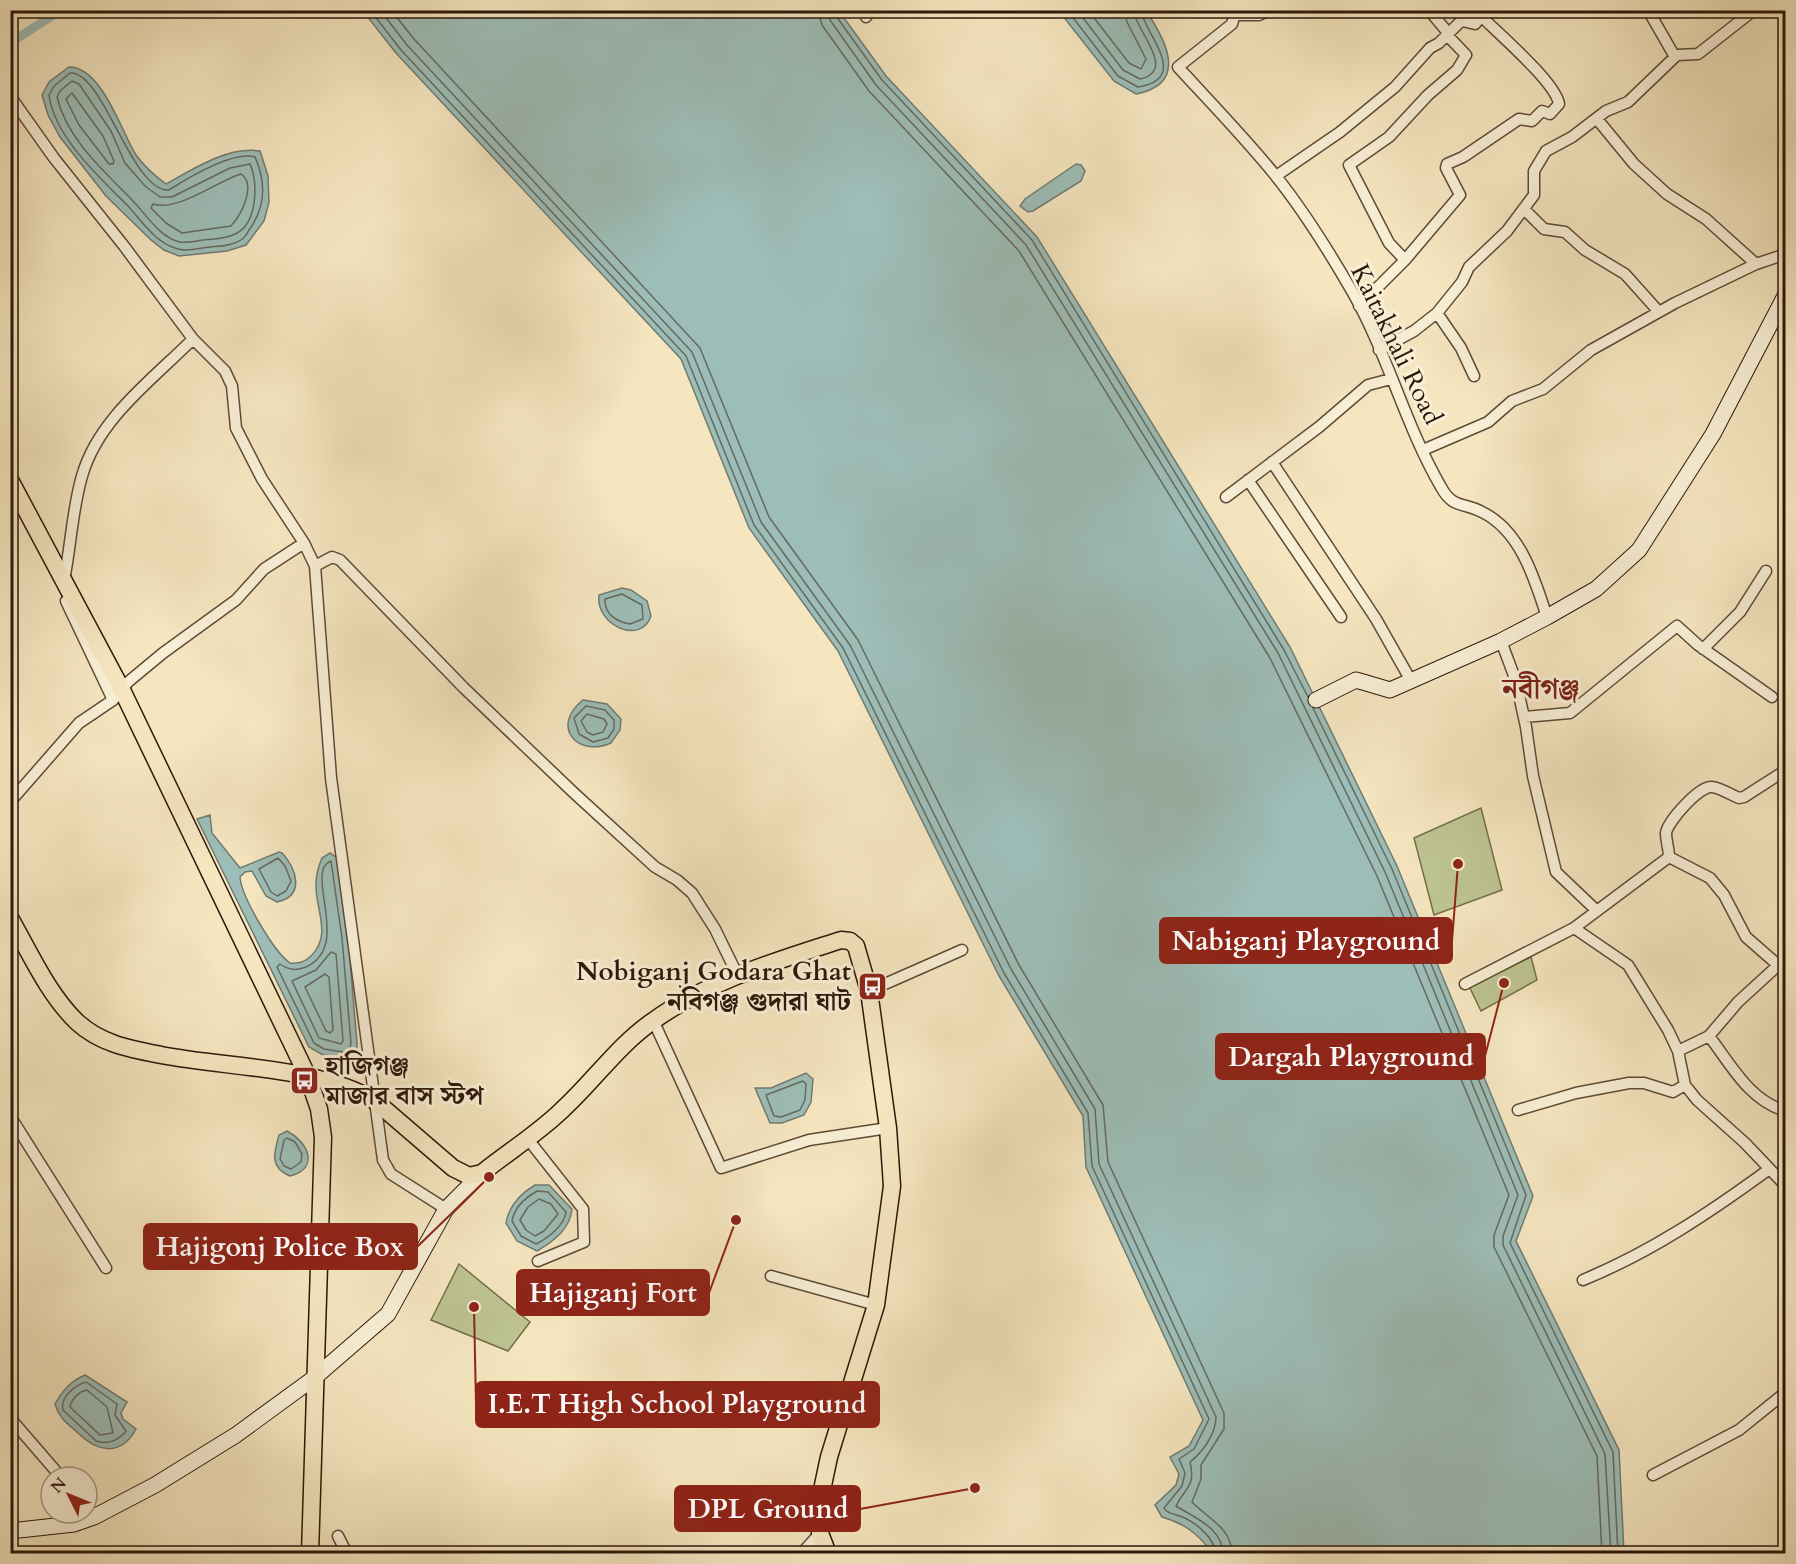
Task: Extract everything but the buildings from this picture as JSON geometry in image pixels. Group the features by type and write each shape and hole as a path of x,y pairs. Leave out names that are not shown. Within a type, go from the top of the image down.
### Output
{"main road":[{"path":"1316,699 1356,680 1362,680 1385,690 1501,641 1596,589 1639,550 1713,434 1785,294"},
{"path":"10,480 64,582 117,695 308,1077 319,1109 323,1137 310,1554"},
{"path":"10,918 63,1006 82,1026 102,1039 129,1049 206,1064 326,1080 374,1100 453,1168 469,1176 482,1173"},
{"path":"99,1509 155,1485 236,1435 314,1378 388,1314 446,1209 482,1173 562,1111 619,1050 653,1020 737,974 842,940 850,941 860,955 869,991 888,1128 892,1186 876,1305 829,1457 822,1490 820,1533 828,1554"},
{"path":"10,1531 65,1525"}],"street":[{"path":"1235,13 1260,15 1269,10"},
{"path":"1405,260 1389,243 1349,165 1389,137 1428,95 1462,64 1466,55 1429,10"},
{"path":"1648,10 1675,57"},
{"path":"1379,350 1414,331 1437,313 1462,282 1469,267 1507,231 1534,195 1534,171 1544,152 1606,111 1628,102 1675,57 1698,54 1754,10"},
{"name":"Kaitakhali Road","path":"1235,13 1232,24 1178,67 1276,176 1359,306 1441,487 1452,502 1482,512 1495,521 1521,552 1532,572 1547,617"},
{"path":"1276,176 1340,132 1395,87 1430,48 1463,21 1473,26 1485,14 1549,87 1559,104 1550,114 1542,111 1533,120 1519,119 1463,157 1446,164 1460,195 1405,260 1359,306"},
{"path":"10,96 54,158 124,246 193,339 230,378 236,428 261,479 304,543 315,566 332,778 374,1100 387,1168 410,1187 446,1209"},
{"path":"1597,119 1634,164 1667,194 1706,219 1756,264"},
{"path":"1524,209 1544,229 1565,232 1585,250 1625,274 1659,312"},
{"path":"1423,450 1488,422 1512,401 1543,389 1591,350 1659,312 1756,264 1785,254"},
{"path":"1437,313 1461,348 1474,376"},
{"path":"64,582 77,495 94,446 106,426 193,339"},
{"path":"1226,497 1368,385 1391,379"},
{"path":"1272,462 1376,619 1410,679"},
{"path":"1248,480 1341,617"},
{"path":"10,488 117,695"},
{"path":"10,802 46,764 62,740 79,723 117,695 163,653 236,600 264,569 304,543"},
{"path":"315,566 332,557 340,560 464,688 574,794 655,867 677,880 692,893 716,929 737,974"},
{"path":"1703,649 1740,612 1766,571"},
{"path":"1524,717 1570,713 1677,626 1703,649 1772,697"},
{"path":"1501,641 1516,681 1533,776 1556,872 1597,911"},
{"path":"1669,857 1666,835 1668,827 1680,809 1705,789 1712,787 1739,798 1744,797 1785,770"},
{"path":"1465,984 1574,928 1669,857"},
{"path":"1669,857 1710,878 1724,895 1746,937 1782,961 1738,1002 1709,1036 1678,1051"},
{"path":"1574,928 1628,965 1678,1051 1685,1085 1697,1100 1745,1143 1785,1186"},
{"path":"869,991 962,950"},
{"path":"653,1020 722,1168 809,1140 888,1128"},
{"path":"1709,1036 1746,1086 1762,1099 1785,1111"},
{"path":"1518,1110 1597,1087 1644,1083 1673,1092 1685,1085"},
{"path":"10,1116 106,1268"},
{"path":"527,1138 583,1209 584,1242 538,1261"},
{"path":"1583,1280 1629,1261 1657,1245 1768,1170"},
{"path":"771,1276 876,1305"},
{"path":"1653,1475 1739,1430 1785,1392"},
{"path":"10,1418 51,1465"},
{"path":"801,1554 820,1533"},
{"path":"338,1536 347,1554"}],"green space":[{"path":"1481,808 1502,890 1434,915 1414,838"},
{"path":"1531,957 1537,980 1481,1011 1469,986"},
{"path":"459,1264 530,1322 508,1351 431,1320"}],"water":[{"path":"363,11 839,11 886,76 1037,237 1290,647 1397,866 1533,1196 1516,1241 1619,1450 1624,1553 1209,1553 1210,1550 1194,1533 1183,1525 1162,1517 1155,1505 1176,1485 1179,1474 1170,1457 1189,1446 1203,1420 1086,1167 1083,1116 999,976 838,651 749,528 681,359 396,53"},
{"path":"1059,11 1146,11 1166,47 1168,71 1163,81 1152,89 1136,94 1114,81"},
{"path":"69,67 81,70 91,77 101,89 136,155 166,184 223,155 248,150 260,151 268,176 269,202 264,221 246,245 227,251 179,256 164,250 151,240 106,196 60,137 48,115 42,95 49,82"},
{"path":"1076,164 1081,165 1085,171 1081,181 1033,211 1028,212 1020,206 1025,199"},
{"path":"622,588 631,590 647,601 651,616 646,625 638,630 620,628 611,623 600,606 599,595"},
{"path":"583,700 607,704 621,719 620,730 611,743 599,747 588,746 578,743 572,737 568,729 569,720 573,710"},
{"path":"210,815 212,833 240,868 279,852 291,866 296,881 295,888 286,899 277,902 266,896 252,871 245,872 240,877 246,897 259,923 276,948 290,963 306,960 321,940 316,882 322,858 330,853 337,858 348,937 357,1043 357,1052 353,1059 323,1055 309,1047 197,819"},
{"path":"806,1073 813,1079 811,1102 804,1115 782,1123 770,1123 755,1088 771,1088"},
{"path":"287,1131 300,1141 308,1154 305,1167 290,1176 279,1168 275,1159 279,1135"},
{"path":"535,1185 549,1185 572,1209 568,1223 560,1234 537,1251 517,1241 506,1223 516,1201"},
{"path":"85,1375 127,1402 121,1413 123,1419 136,1429 130,1438 116,1448 101,1447 85,1439 64,1420 55,1404 71,1383"}],"waterway":[{"path":"10,43 61,10"}],"place":[{"name":"Nabiganj Playground","path":"1458,864"},
{"name":"Dargah Playground","path":"1504,983"},
{"name":"Nobiganj Godara Ghat নবিগঞ্জ গুদারা ঘাট","path":"872,986"},
{"name":"হাজিগঞ্জ মাজার বাস স্টপ","path":"304,1080"},
{"name":"Hajigonj Police Box","path":"489,1177"},
{"name":"Hajiganj Fort","path":"736,1220"},
{"name":"I.E.T High School Playground","path":"474,1307"},
{"name":"DPL Ground","path":"975,1488"}],"district":[{"name":"নবীগঞ্জ","path":"1541,688"}]}
